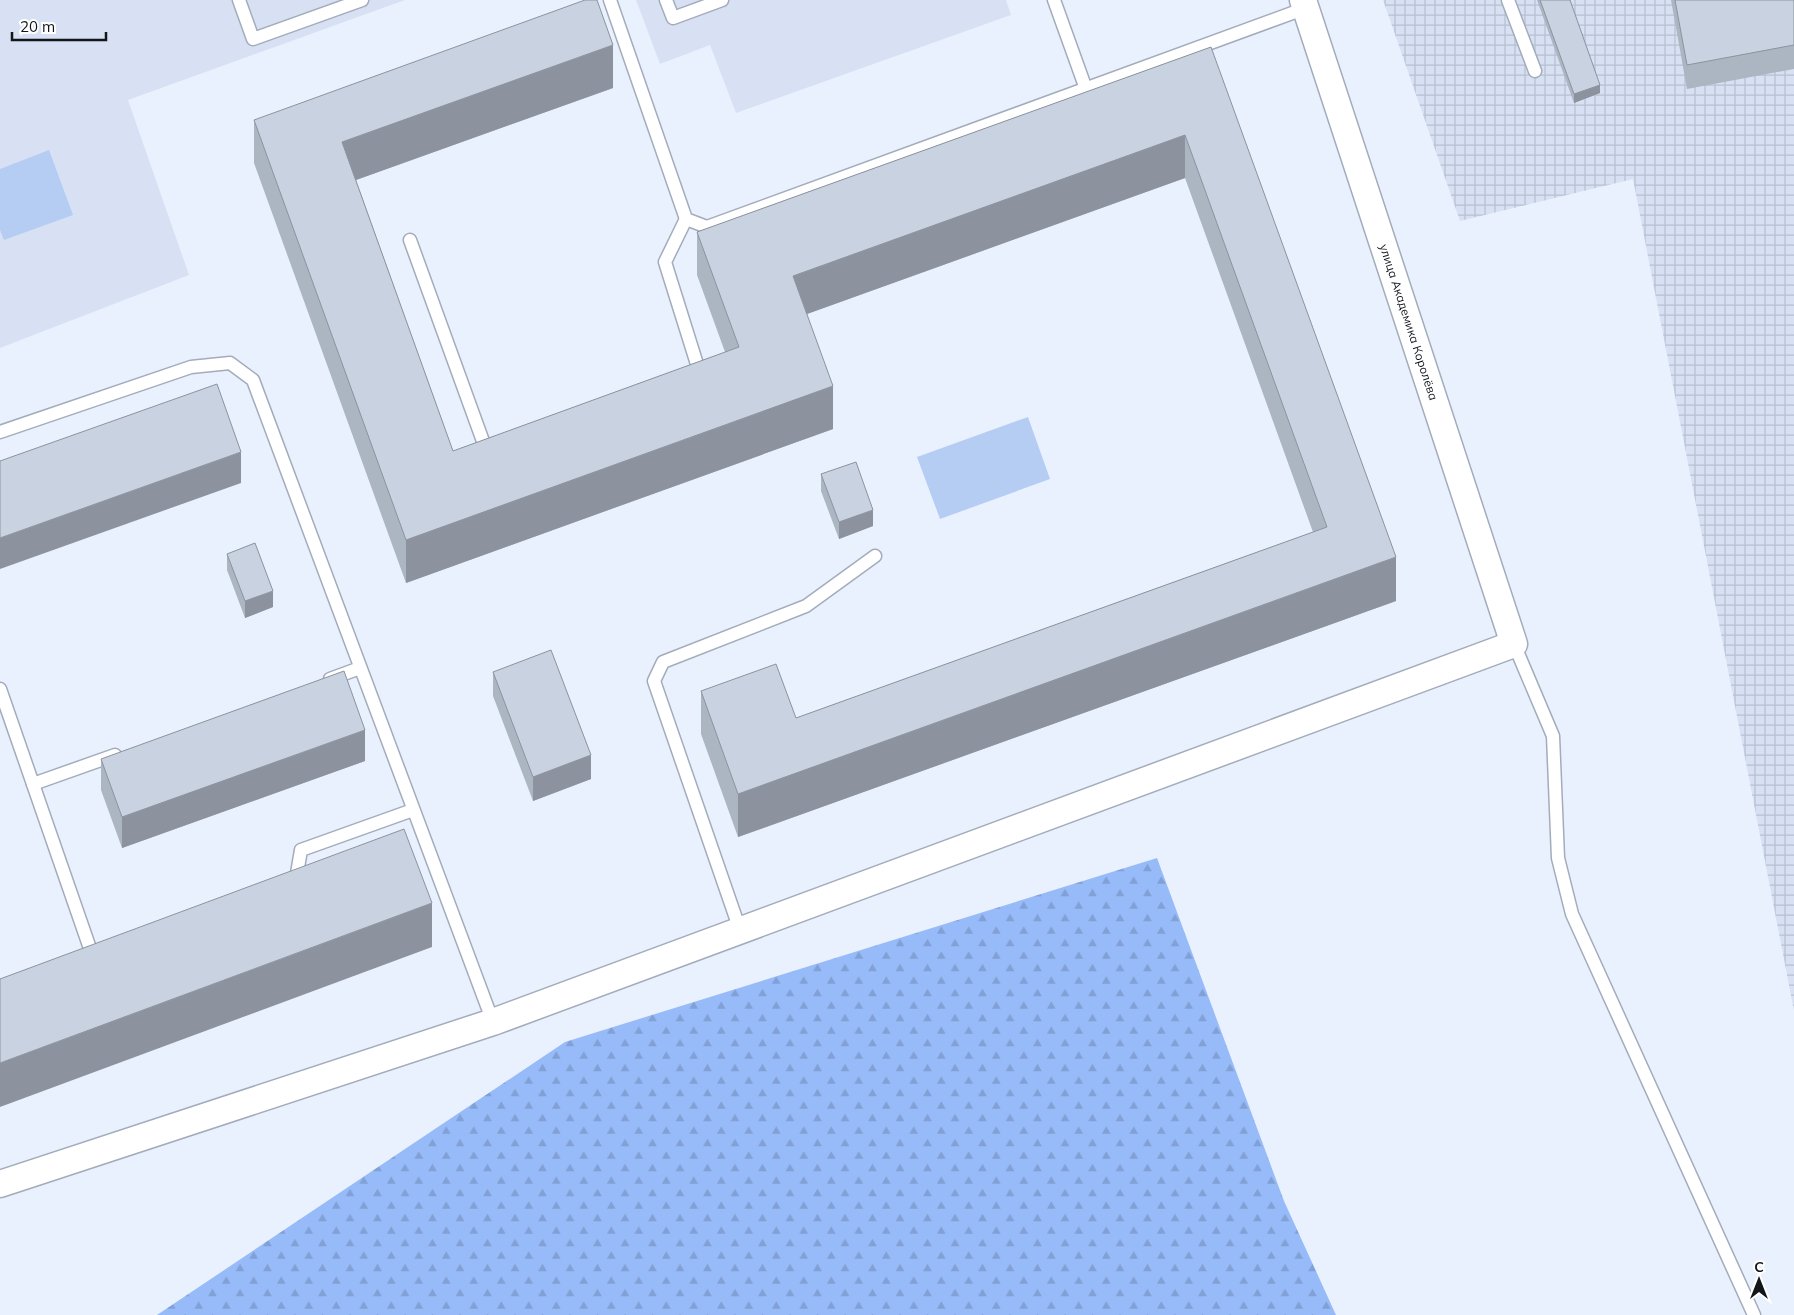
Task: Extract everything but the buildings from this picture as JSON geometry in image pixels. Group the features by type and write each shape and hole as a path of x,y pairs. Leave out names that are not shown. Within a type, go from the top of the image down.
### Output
{"street":[{"name":"улица Академика Королёва","path":"1305,4 1514,644"},
{"path":"0,1184 492,1022 1514,644"}],"lane":[{"path":"240,0 253,39 362,0"},
{"path":"610,0 686,219 665,262 701,377 692,381"},
{"path":"666,0 673,18 722,0"},
{"path":"1054,0 1086,89"},
{"path":"1508,0 1535,71"},
{"path":"686,219 707,227 726,221 1086,89 1305,4"},
{"path":"410,240 489,458 498,454"},
{"path":"0,432 191,368 230,363 253,380 492,1022"},
{"path":"740,930 654,681 663,662 806,606 876,556"},
{"path":"1514,644 1552,736 1558,858 1572,914 1754,1315"},
{"path":"314,684 360,668"},
{"path":"0,690 96,965"},
{"path":"33,784 126,751"},
{"path":"285,893 294,890 301,850 413,810"}],"shaded area":[{"path":"0,0 405,0 128,100 189,275 0,348"},
{"path":"636,0 1006,0 1011,15 736,113 710,45 660,64"},
{"path":"1383,0 1794,0 1794,1011 1633,179 1460,221"},
{"path":"49,150 73,215 4,240 0,230 0,169"},
{"path":"1028,417 1050,479 940,519 917,457"}],"green space":[{"path":"1157,858 1284,1201 1336,1315 157,1315 565,1042"}]}
